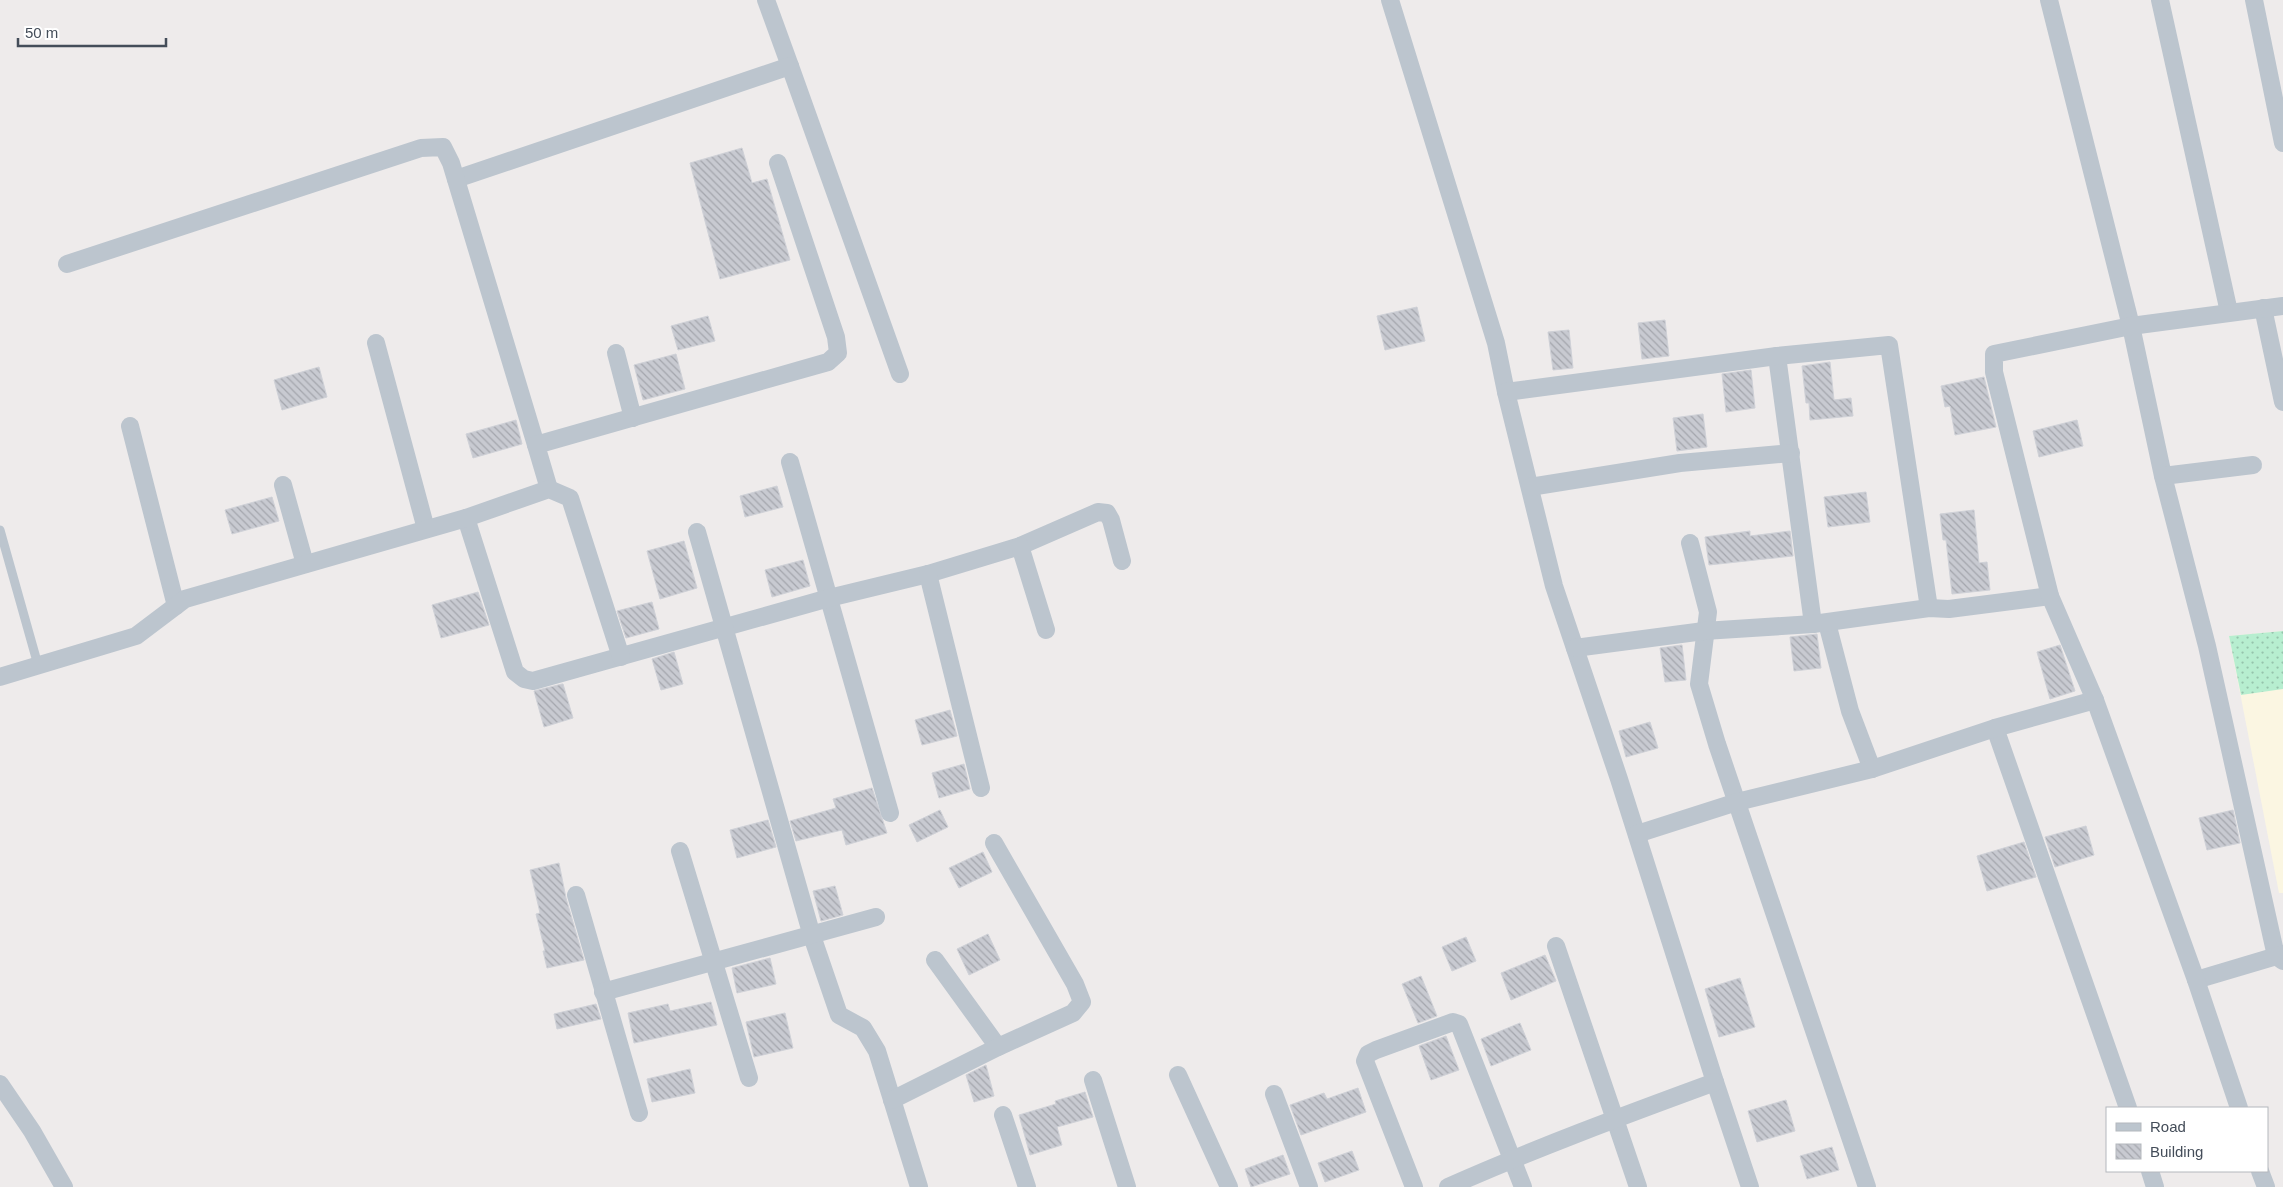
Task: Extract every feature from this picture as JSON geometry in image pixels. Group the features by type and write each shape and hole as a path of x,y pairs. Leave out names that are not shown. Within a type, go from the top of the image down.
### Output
{"street":[{"path":"766,0 900,374"},
{"path":"1390,0 1496,343 1506,392 1554,586 1637,834 1750,1187"},
{"path":"2049,0 2131,326 2163,476 2207,646 2281,957 2196,980"},
{"path":"2160,0 2229,312"},
{"path":"2254,0 2283,143"},
{"path":"456,179 790,66"},
{"path":"67,264 421,148 443,147 456,179 549,489"},
{"path":"536,445 828,362 838,353 836,337 778,163"},
{"path":"2239,1107 2196,980 2096,700 2050,596 1994,372 1994,354 2131,326 2283,306"},
{"path":"2263,308 2283,402"},
{"path":"376,343 426,530"},
{"path":"1506,392 1777,356 1889,346 1929,608"},
{"path":"616,353 634,418"},
{"path":"1777,356 1791,453 1820,624 1872,769"},
{"path":"130,426 176,606"},
{"path":"1530,487 1680,463 1791,453"},
{"path":"790,462 890,813"},
{"path":"2163,476 2253,466"},
{"path":"283,485 305,564"},
{"path":"0,677 136,636 185,599 466,518 549,489 570,498 621,657"},
{"path":"466,518 512,665 519,677 533,681 829,598 928,574 1020,546 1090,514 1106,513 1111,520 1122,561"},
{"path":"698,532 812,936 839,1015 863,1028 877,1051 919,1187"},
{"path":"1690,543 1708,612 1704,631 1699,684 1867,1187"},
{"path":"1020,546 1046,630"},
{"path":"928,574 981,788"},
{"path":"1575,648 1704,631 1820,624 1929,608 1949,609 2050,596"},
{"path":"1637,834 1737,802 1872,769 1995,728 2096,700"},
{"path":"1995,728 2128,1107"},
{"path":"892,1100 998,1047 1073,1013 1082,1002 1075,984 994,843"},
{"path":"680,851 749,1078"},
{"path":"576,895 639,1113"},
{"path":"603,992 876,917"},
{"path":"1556,946 1638,1187"},
{"path":"935,960 998,1047"},
{"path":"1414,1187 1365,1060 1368,1054 1376,1050 1453,1022 1459,1024 1523,1187"},
{"path":"1178,1075 1229,1187"},
{"path":"1093,1080 1127,1187"},
{"path":"1448,1187 1512,1158 1715,1082"},
{"path":"0,1084 32,1131 64,1187"},
{"path":"1274,1094 1309,1187"},
{"path":"1003,1115 1027,1187"},
{"path":"2150,1172 2155,1187"},
{"path":"2260,1172 2266,1187"}],"lane":[{"path":"0,530 38,665"}],"shaded area":[{"path":"2283,631 2283,893 2279,893 2229,636"}],"green space":[{"path":"2283,631 2283,689 2241,695 2229,636"}],"building":[{"path":"742,148 752,183 767,179 790,260 720,279 690,163"},
{"path":"1417,307 1425,341 1385,350 1377,316"},
{"path":"708,316 715,341 678,350 671,326"},
{"path":"1665,320 1669,356 1642,359 1638,323"},
{"path":"1569,330 1573,368 1553,370 1548,332"},
{"path":"676,354 685,389 643,400 634,365"},
{"path":"1830,362 1834,400 1851,398 1853,416 1810,420 1809,403 1806,403 1802,366"},
{"path":"319,367 327,397 282,410 274,380"},
{"path":"1751,370 1755,408 1726,412 1722,374"},
{"path":"1984,377 1996,427 1955,435 1950,406 1945,407 1941,386"},
{"path":"1703,414 1707,447 1677,451 1673,418"},
{"path":"516,420 522,444 473,458 466,434"},
{"path":"2077,420 2083,446 2039,457 2033,431"},
{"path":"777,486 783,507 745,517 740,496"},
{"path":"1866,492 1870,522 1828,527 1824,497"},
{"path":"272,497 279,521 232,534 225,510"},
{"path":"1974,510 1979,563 1987,562 1990,590 1952,594 1946,540 1943,540 1940,514"},
{"path":"1750,531 1750,536 1790,531 1793,556 1709,565 1705,537"},
{"path":"684,541 697,588 660,599 647,551"},
{"path":"803,560 810,586 772,597 765,570"},
{"path":"478,592 489,625 441,638 432,605"},
{"path":"652,602 659,629 626,638 617,611"},
{"path":"1817,634 1821,668 1794,671 1790,637"},
{"path":"1682,645 1686,680 1665,682 1660,648"},
{"path":"2060,645 2075,691 2050,699 2037,652"},
{"path":"674,652 683,684 661,690 652,659"},
{"path":"563,684 573,718 544,727 534,691"},
{"path":"950,710 957,736 922,745 915,720"},
{"path":"1650,722 1658,748 1626,757 1619,731"},
{"path":"964,764 970,789 939,798 932,773"},
{"path":"872,788 887,833 846,845 842,830 796,841 790,821 836,808 833,799"},
{"path":"940,810 948,827 917,842 909,825"},
{"path":"2233,810 2240,843 2207,850 2199,818"},
{"path":"768,820 776,847 737,858 730,830"},
{"path":"2086,826 2094,855 2055,867 2045,837"},
{"path":"2024,842 2036,877 1987,891 1977,856"},
{"path":"983,852 992,872 959,888 949,868"},
{"path":"559,863 566,898 584,960 547,968 536,914 540,913 530,870"},
{"path":"835,886 843,915 821,921 813,891"},
{"path":"988,934 1000,960 969,975 957,949"},
{"path":"1466,937 1476,961 1452,971 1442,947"},
{"path":"1545,955 1556,981 1511,1000 1501,973"},
{"path":"770,958 776,984 737,993 732,968"},
{"path":"1421,976 1437,1016 1418,1023 1402,984"},
{"path":"1740,978 1755,1027 1719,1037 1705,989"},
{"path":"711,1002 717,1025 634,1043 628,1013 668,1004 670,1011"},
{"path":"596,1004 601,1019 557,1029 554,1014"},
{"path":"785,1013 793,1048 754,1057 746,1022"},
{"path":"1520,1023 1531,1050 1491,1066 1481,1039"},
{"path":"1446,1036 1459,1070 1431,1080 1419,1046"},
{"path":"986,1065 994,1096 974,1102 966,1075"},
{"path":"690,1069 695,1093 652,1102 647,1079"},
{"path":"1358,1088 1366,1112 1301,1135 1290,1105 1324,1093 1327,1099"},
{"path":"1085,1092 1093,1117 1057,1127 1062,1145 1030,1155 1019,1115 1056,1104 1055,1101"},
{"path":"1786,1100 1795,1131 1757,1142 1748,1111"},
{"path":"1832,1147 1839,1170 1807,1179 1800,1156"},
{"path":"1352,1151 1359,1170 1325,1182 1318,1163"},
{"path":"1283,1155 1290,1174 1251,1187 1245,1169"}]}
